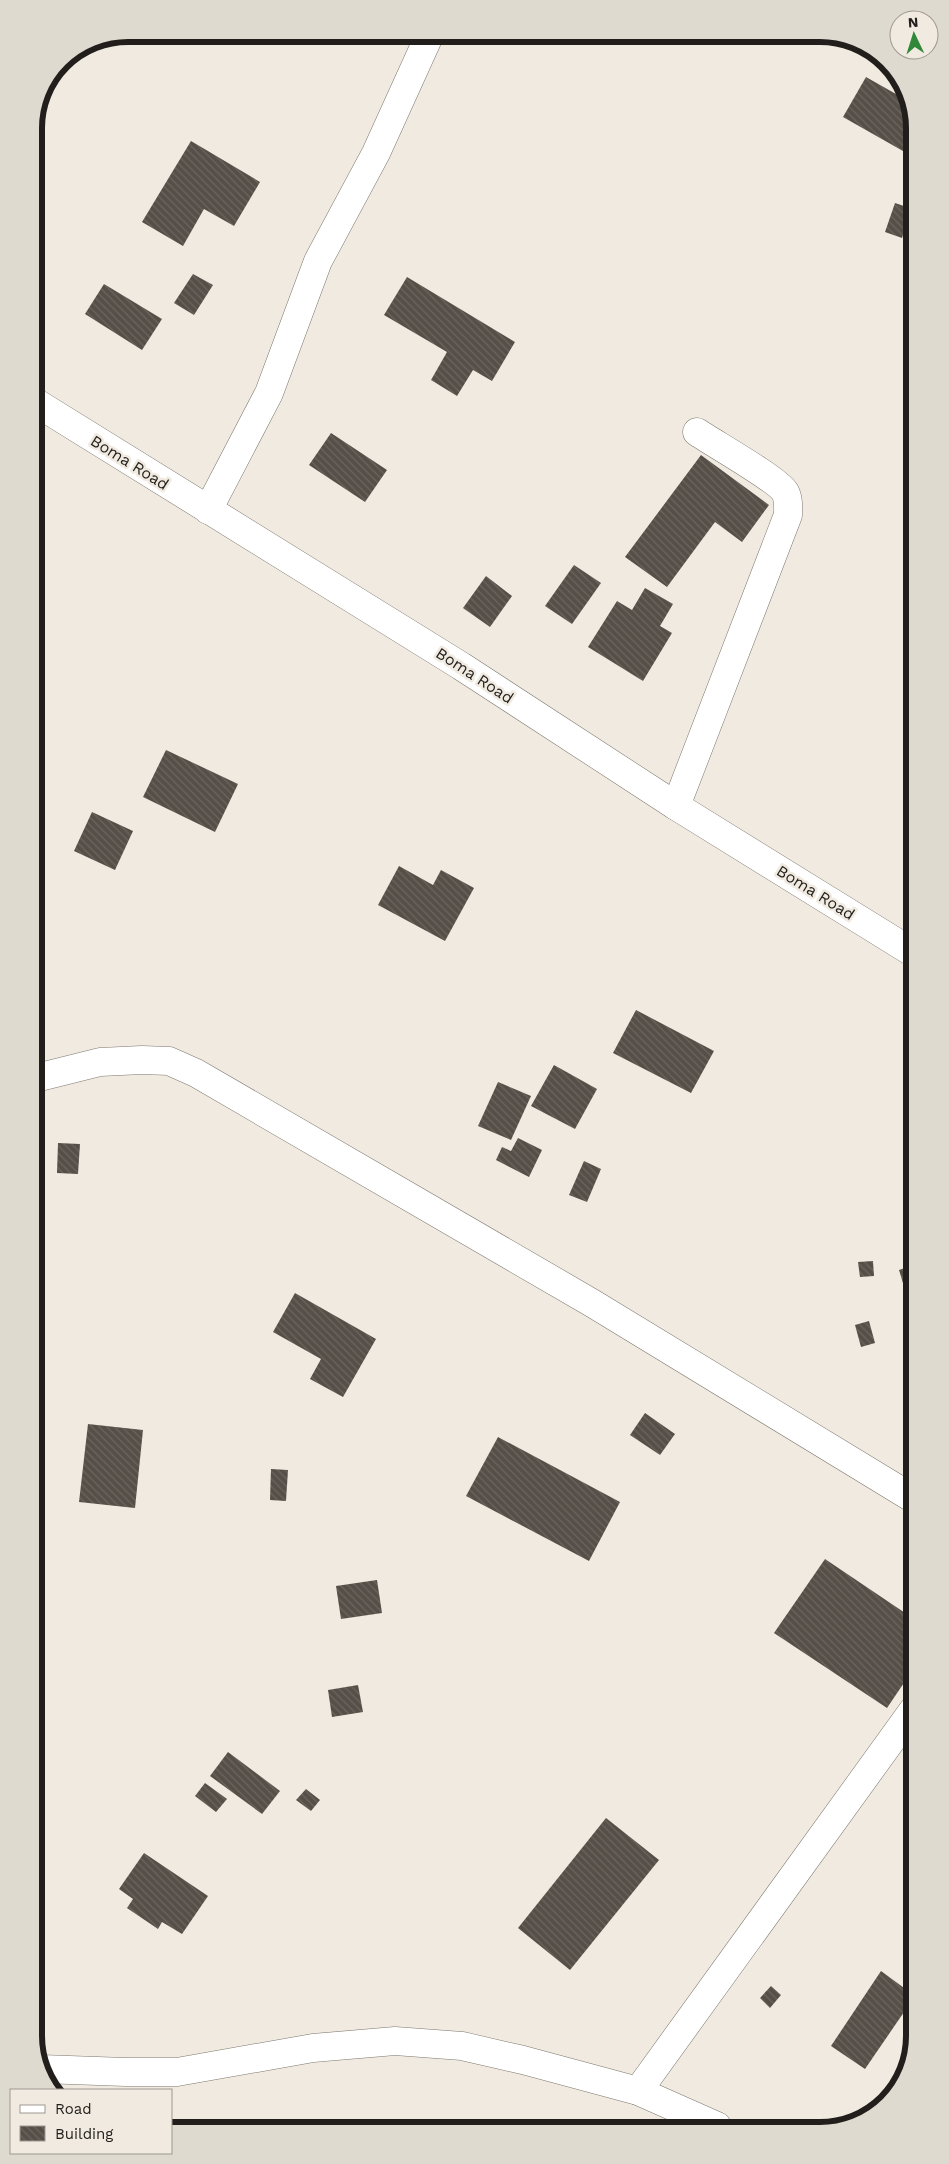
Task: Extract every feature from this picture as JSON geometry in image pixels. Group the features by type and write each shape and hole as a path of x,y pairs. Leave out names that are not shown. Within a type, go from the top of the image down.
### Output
{"street":[{"path":"208,510 269,393 318,261 376,153 426,42"},
{"name":"Boma Road","path":"43,407 461,666 676,806 906,948"},
{"path":"676,806 788,515 788,503 784,491 697,432"},
{"path":"43,1076 100,1062 142,1060 168,1061 196,1073 592,1303 906,1494"},
{"path":"638,2091 906,1720"},
{"path":"50,2068 177,2072 313,2048 395,2041 462,2046 523,2060 638,2091 688,2120"}],"building":[{"path":"866,77 900,96 905,112 906,153 843,117"},
{"path":"191,141 260,182 234,226 204,209 183,246 142,222"},
{"path":"895,203 906,207 906,226 902,238 885,232"},
{"path":"193,274 213,285 194,315 174,303"},
{"path":"407,277 515,342 492,381 473,370 457,396 431,380 447,352 384,315"},
{"path":"104,284 162,319 142,350 85,314"},
{"path":"331,433 387,470 365,502 309,465"},
{"path":"701,455 769,505 742,542 715,522 667,587 625,557"},
{"path":"574,565 601,583 572,624 545,606"},
{"path":"486,576 512,596 490,627 463,608"},
{"path":"645,588 673,604 660,626 672,633 643,681 588,647 617,601 632,610"},
{"path":"166,750 238,784 215,832 143,797"},
{"path":"92,812 133,831 115,870 74,851"},
{"path":"399,866 433,885 441,870 474,888 445,941 378,905"},
{"path":"636,1010 714,1051 691,1093 613,1053"},
{"path":"554,1065 597,1089 575,1129 531,1106"},
{"path":"498,1082 531,1096 511,1140 478,1126"},
{"path":"518,1138 542,1150 529,1177 496,1160 502,1147 511,1151"},
{"path":"58,1143 80,1144 78,1174 57,1173"},
{"path":"584,1161 601,1169 587,1202 569,1195"},
{"path":"873,1261 874,1276 860,1277 858,1262"},
{"path":"906,1268 906,1293 899,1270"},
{"path":"295,1293 376,1339 343,1397 310,1379 321,1359 273,1332"},
{"path":"869,1321 875,1343 861,1347 855,1325"},
{"path":"645,1413 675,1434 660,1455 630,1435"},
{"path":"88,1424 143,1430 135,1508 79,1502"},
{"path":"498,1437 620,1502 589,1561 466,1496"},
{"path":"271,1469 288,1470 286,1501 270,1500"},
{"path":"825,1559 906,1614 906,1680 887,1708 774,1633"},
{"path":"377,1580 382,1613 341,1619 336,1586"},
{"path":"358,1685 363,1712 332,1717 328,1690"},
{"path":"228,1752 280,1791 262,1814 210,1776"},
{"path":"205,1783 227,1799 216,1812 195,1796"},
{"path":"306,1789 320,1800 311,1811 296,1800"},
{"path":"606,1818 659,1860 570,1970 518,1928"},
{"path":"144,1853 208,1896 182,1934 162,1922 158,1929 127,1908 133,1899 119,1889"},
{"path":"881,1971 906,1989 906,2009 865,2069 831,2046"},
{"path":"771,1986 781,1995 770,2008 760,1998"}]}
